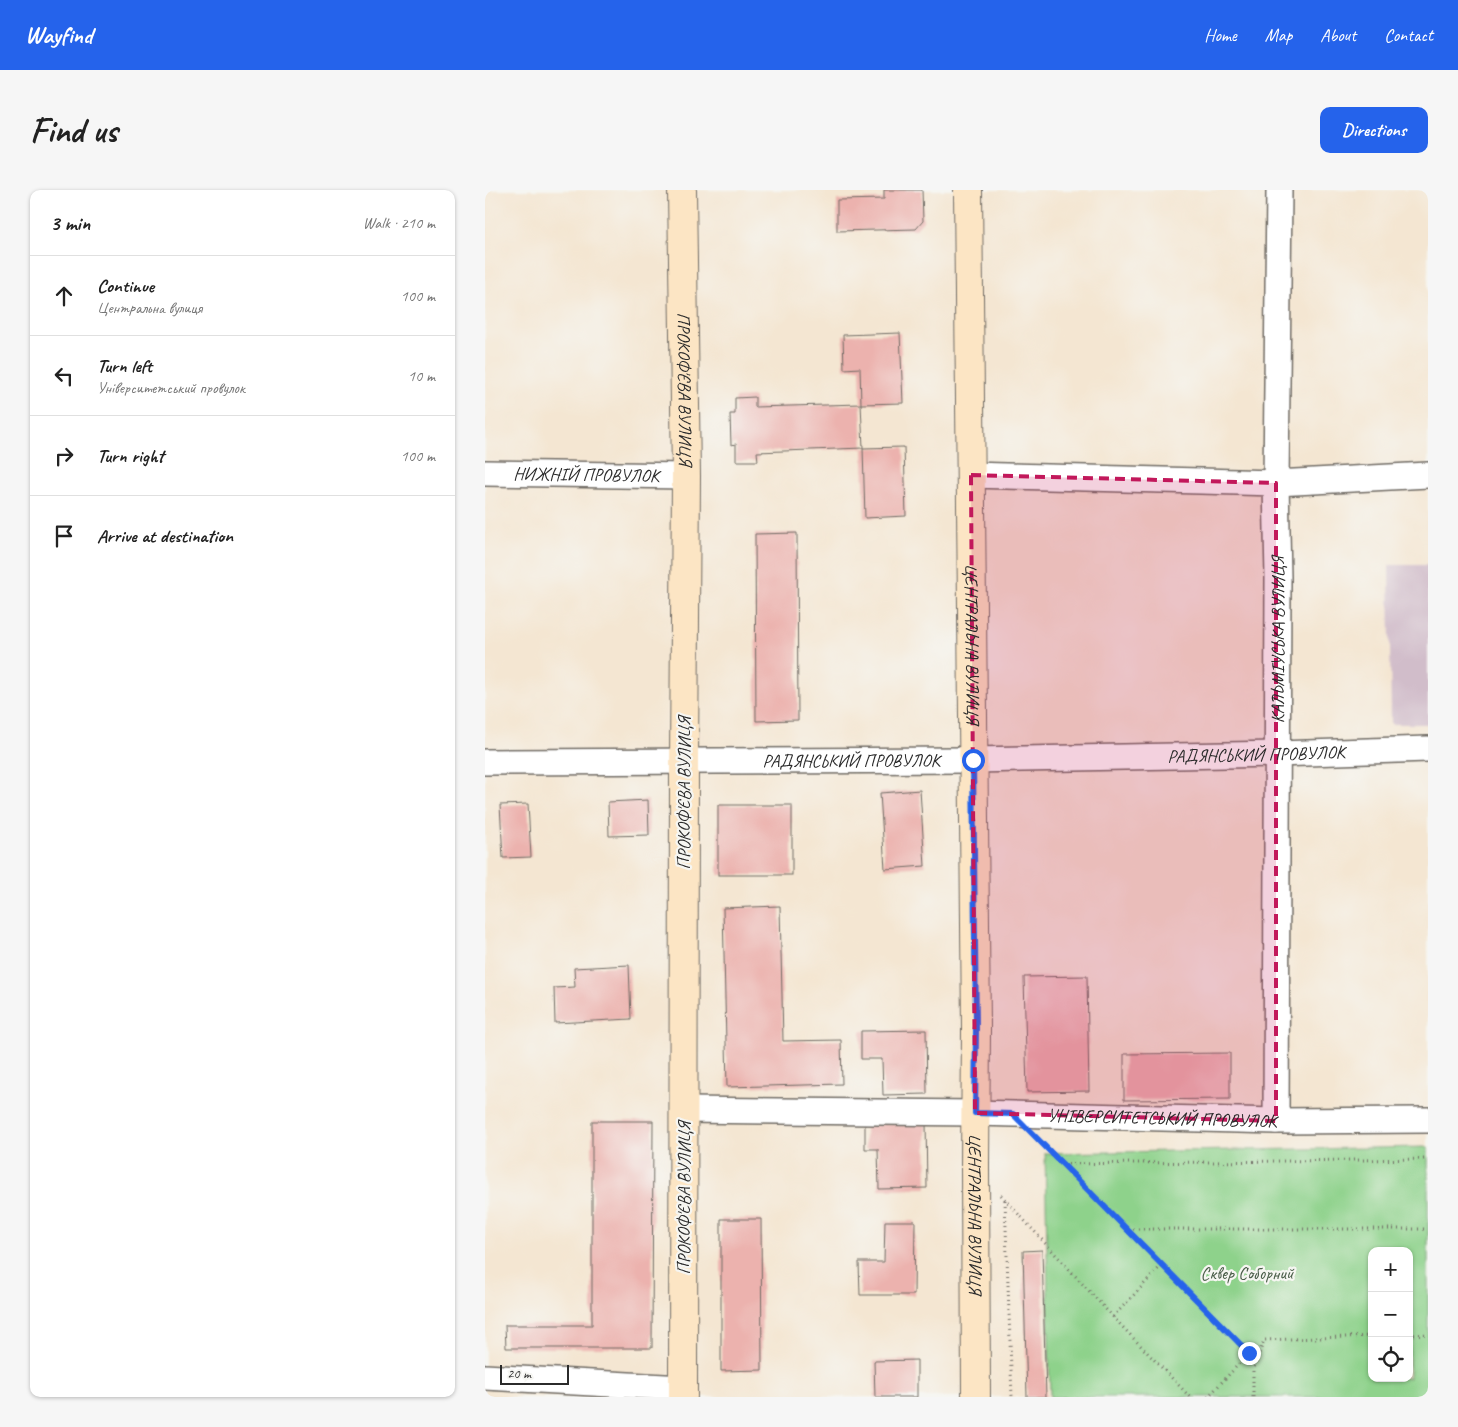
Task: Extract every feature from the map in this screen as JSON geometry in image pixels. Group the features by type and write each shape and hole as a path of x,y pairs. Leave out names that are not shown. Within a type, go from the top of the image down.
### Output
{"street":[{"name":"ПРОКОФ'ЄВА ВУЛИЦЯ","path":"682,190 687,476 684,762 683,1393"},
{"name":"ЦЕНТРАЛЬНА ВУЛИЦЯ","path":"968,190 976,1029 976,1397"},
{"name":"КАЛЬМІУСЬКА ВУЛИЦЯ","path":"1276,1120 1278,577 1276,484 1279,190"},
{"name":"НИЖНІЙ ПРОВУЛОК","path":"485,473 687,476"},
{"path":"971,475 1276,484 1428,475"},
{"name":"РАДЯНСЬКИЙ ПРОВУЛОК","path":"485,762 973,760 1428,749"},
{"name":"УНІВЕРСИТЕТСЬКИЙ ПРОВУЛОК","path":"684,1110 975,1113 1276,1120 1428,1120"},
{"path":"485,1377 683,1393"}],"path":[{"path":"1013,1114 1249,1353 1209,1397"},
{"path":"1063,1164 1428,1159"},
{"path":"975,1166 1113,1317 1190,1397"},
{"path":"1005,1200 1011,1397"},
{"path":"1127,1230 1428,1229"},
{"path":"1113,1317 1163,1265"},
{"path":"1413,1335 1428,1334"},
{"path":"1253,1397 1253,1371 1264,1340 1368,1336"}],"highlighted area":[{"path":"971,475 1276,483 1276,1121 975,1113"}],"shaded area":[{"path":"1389,565 1428,565 1428,724 1391,724"}],"green space":[{"name":"Сквер Соборний","path":"1428,1147 1428,1397 1050,1397 1045,1153"}],"building":[{"path":"884,190 922,190 923,221 916,229 837,231 837,200 884,199"},
{"path":"900,333 903,403 861,404 860,368 844,369 843,335"},
{"path":"755,397 755,407 861,404 863,448 757,452 758,461 736,461 736,444 731,445 730,414 735,414 735,398"},
{"path":"904,447 906,516 865,518 863,448"},
{"path":"797,533 798,720 756,721 755,534"},
{"path":"920,790 925,866 885,869 880,793"},
{"path":"648,800 649,835 609,836 608,802"},
{"path":"528,804 531,857 503,858 500,805"},
{"path":"718,805 792,805 792,875 718,875"},
{"path":"780,906 783,1041 841,1040 842,1084 727,1087 723,908"},
{"path":"629,965 631,1019 555,1023 554,988 575,987 574,968"},
{"path":"1087,976 1089,1091 1027,1092 1024,977"},
{"path":"926,1030 927,1094 883,1095 882,1059 861,1059 861,1031"},
{"path":"1230,1053 1230,1099 1124,1100 1124,1054"},
{"path":"592,1121 653,1121 652,1348 506,1348 505,1325 592,1325"},
{"path":"926,1122 927,1188 879,1189 878,1149 865,1149 865,1124"},
{"path":"721,1219 761,1219 762,1370 721,1371"},
{"path":"885,1221 915,1221 914,1295 860,1295 859,1262 884,1262"},
{"path":"1042,1250 1046,1397 1027,1397 1023,1251"},
{"path":"917,1360 917,1397 875,1397 874,1361"}],"route":[{"path":"973,760 975,1113 1013,1114 1249,1353"}]}
